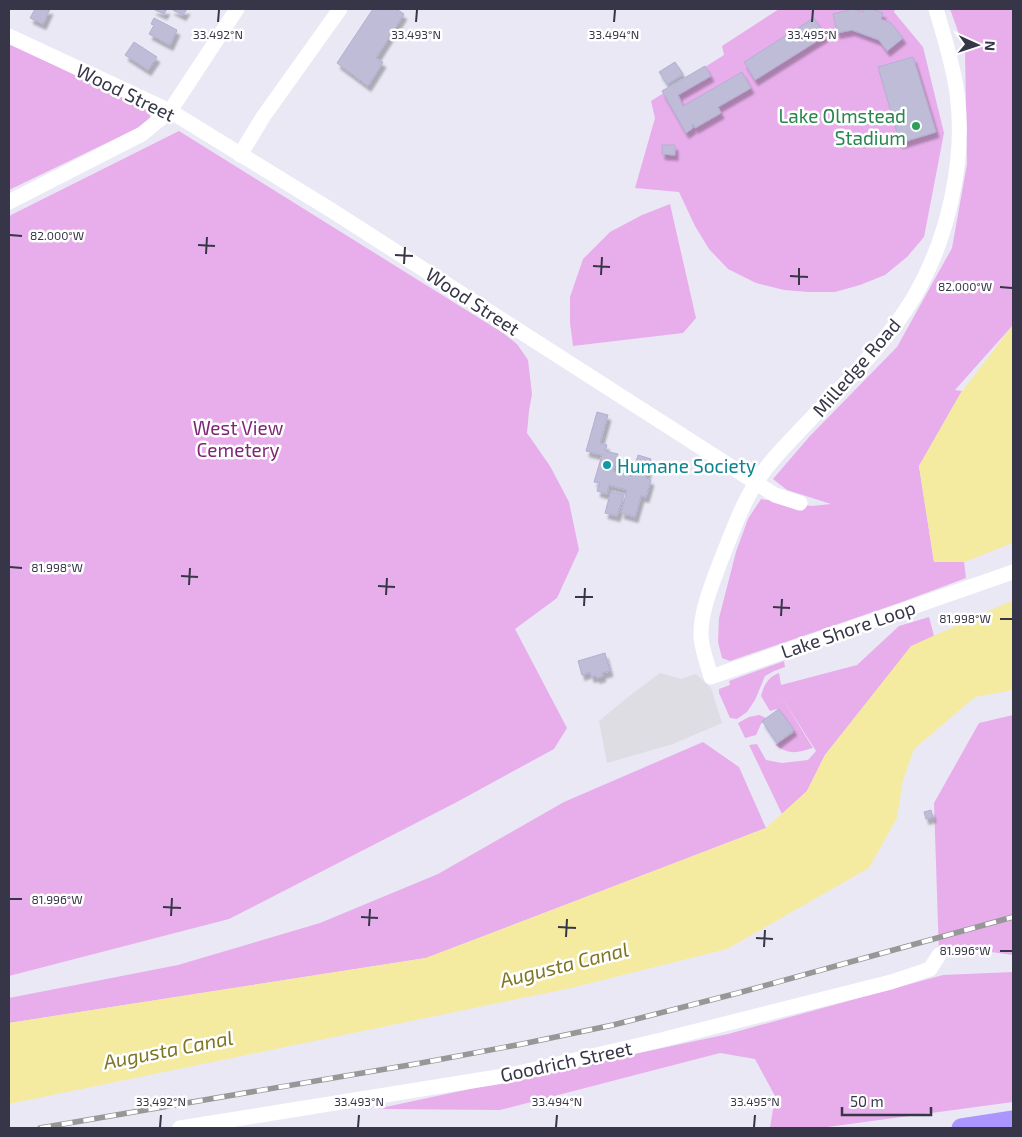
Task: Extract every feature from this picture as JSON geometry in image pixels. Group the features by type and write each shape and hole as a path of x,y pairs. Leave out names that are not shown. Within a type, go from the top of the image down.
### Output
{"main road":[{"path":"961,1128 1013,1120"}],"street":[{"path":"9,202 142,134 170,111 238,9"},
{"path":"240,155 263,117 340,9"},
{"name":"Milledge Road","path":"711,677 702,643 702,630 708,598 732,532 756,482 775,456 859,369 896,324 914,297 945,224 954,186 959,142 957,94 950,54 936,9"},
{"name":"Wood Street","path":"9,36 170,111 339,216 775,494 800,503"},
{"name":"Lake Shore Loop","path":"711,677 1013,572"},
{"name":"Goodrich Street","path":"180,1128 510,1075 892,982 930,968 939,955"}],"green space":[{"path":"779,9 895,9 894,12 923,47 944,133 924,237 907,257 885,275 835,292 784,290 756,283 728,269 709,249 695,226 679,192 635,188 655,118 651,101 724,55 722,46"},
{"path":"950,9 1013,9 1013,325 955,390 962,391 919,466 934,562 964,562 966,578 730,661 722,658 718,642 719,618 736,552 748,519 761,499 812,506 831,504 787,490 773,479 810,436 897,347 952,248 967,164 965,51"},
{"path":"9,43 150,111 150,122 9,190"},
{"name":"West View Cemetery","path":"179,131 503,333 517,344 528,360 532,394 527,433 550,466 569,502 579,550 557,598 515,629 567,728 554,749 455,803 229,919 9,976 9,216"},
{"path":"670,204 696,318 683,333 573,346 570,323 570,297 583,259 610,232 642,215"},
{"path":"929,617 934,636 911,647 825,755 807,791 782,814 749,745 757,744 766,760 782,763 808,760 816,751 781,696 813,748 789,752 775,745 794,733 777,709 770,711 761,696 767,682 779,673 781,685 857,665 899,626"},
{"path":"784,661 785,667 765,676 755,700 747,712 737,719 730,718 719,689 730,685 729,681"},
{"path":"759,715 767,719 761,724 756,735 745,738 738,723 749,717"},
{"path":"1013,715 1013,955 962,948 939,955 934,803 979,723"},
{"path":"703,742 739,767 766,828 426,958 9,1023 9,998 178,965 320,923 438,874 564,802"},
{"path":"1013,972 1013,1102 820,1128 770,1128 775,1096 755,1059 720,1053 500,1110 376,1109 728,1034 943,975"}],"shaded area":[{"path":"660,673 681,679 696,674 711,688 722,723 673,744 607,763 599,721"}],"water":[{"path":"1013,325 1013,543 964,562 934,562 919,466 960,394"},
{"name":"Augusta Canal","path":"1013,600 1013,690 975,697 914,749 903,780 897,818 869,868 727,949 571,988 9,1104 9,1023 426,958 766,828 807,791 825,755 911,646"}],"building":[{"path":"35,9 50,9 43,24 30,18"},
{"path":"153,9 167,9 164,14"},
{"path":"171,9 187,9 183,15"},
{"path":"373,9 396,9 404,14 376,58 383,62 368,86 337,63"},
{"path":"853,9 863,12 864,9 871,9 883,13 881,19 891,23 903,38 887,51 879,40 852,30 837,33 833,14"},
{"path":"154,18 177,30 170,45 149,34 154,25 151,24"},
{"path":"814,18 825,36 755,80 744,62"},
{"path":"134,42 157,57 148,70 125,55"},
{"path":"913,57 936,132 900,143 878,67"},
{"path":"675,62 683,74 667,84 659,72"},
{"path":"705,66 711,76 678,95 683,106 742,72 751,88 718,107 721,113 695,128 693,124 693,128 686,133 662,91"},
{"path":"662,145 675,145 675,155 662,154"},
{"name":"Humane Society","path":"597,412 608,415 600,443 607,445 605,451 618,454 613,471 632,476 638,455 651,459 646,478 651,480 646,497 641,496 635,517 621,513 627,490 609,485 607,494 597,491 600,483 594,482 602,455 586,451"},
{"path":"611,491 624,495 617,516 605,513"},
{"path":"605,653 610,671 602,673 603,676 597,678 596,676 591,677 590,672 582,675 578,661"},
{"path":"779,709 794,730 777,743 762,721"},
{"path":"931,810 933,817 926,819 924,812"}],"railway":[{"path":"40,1128 421,1063 613,1025 738,993 1013,917"}],"place":[{"name":"Lake Olmstead Stadium","path":"916,126"},
{"name":"Humane Society","path":"607,465"}]}
